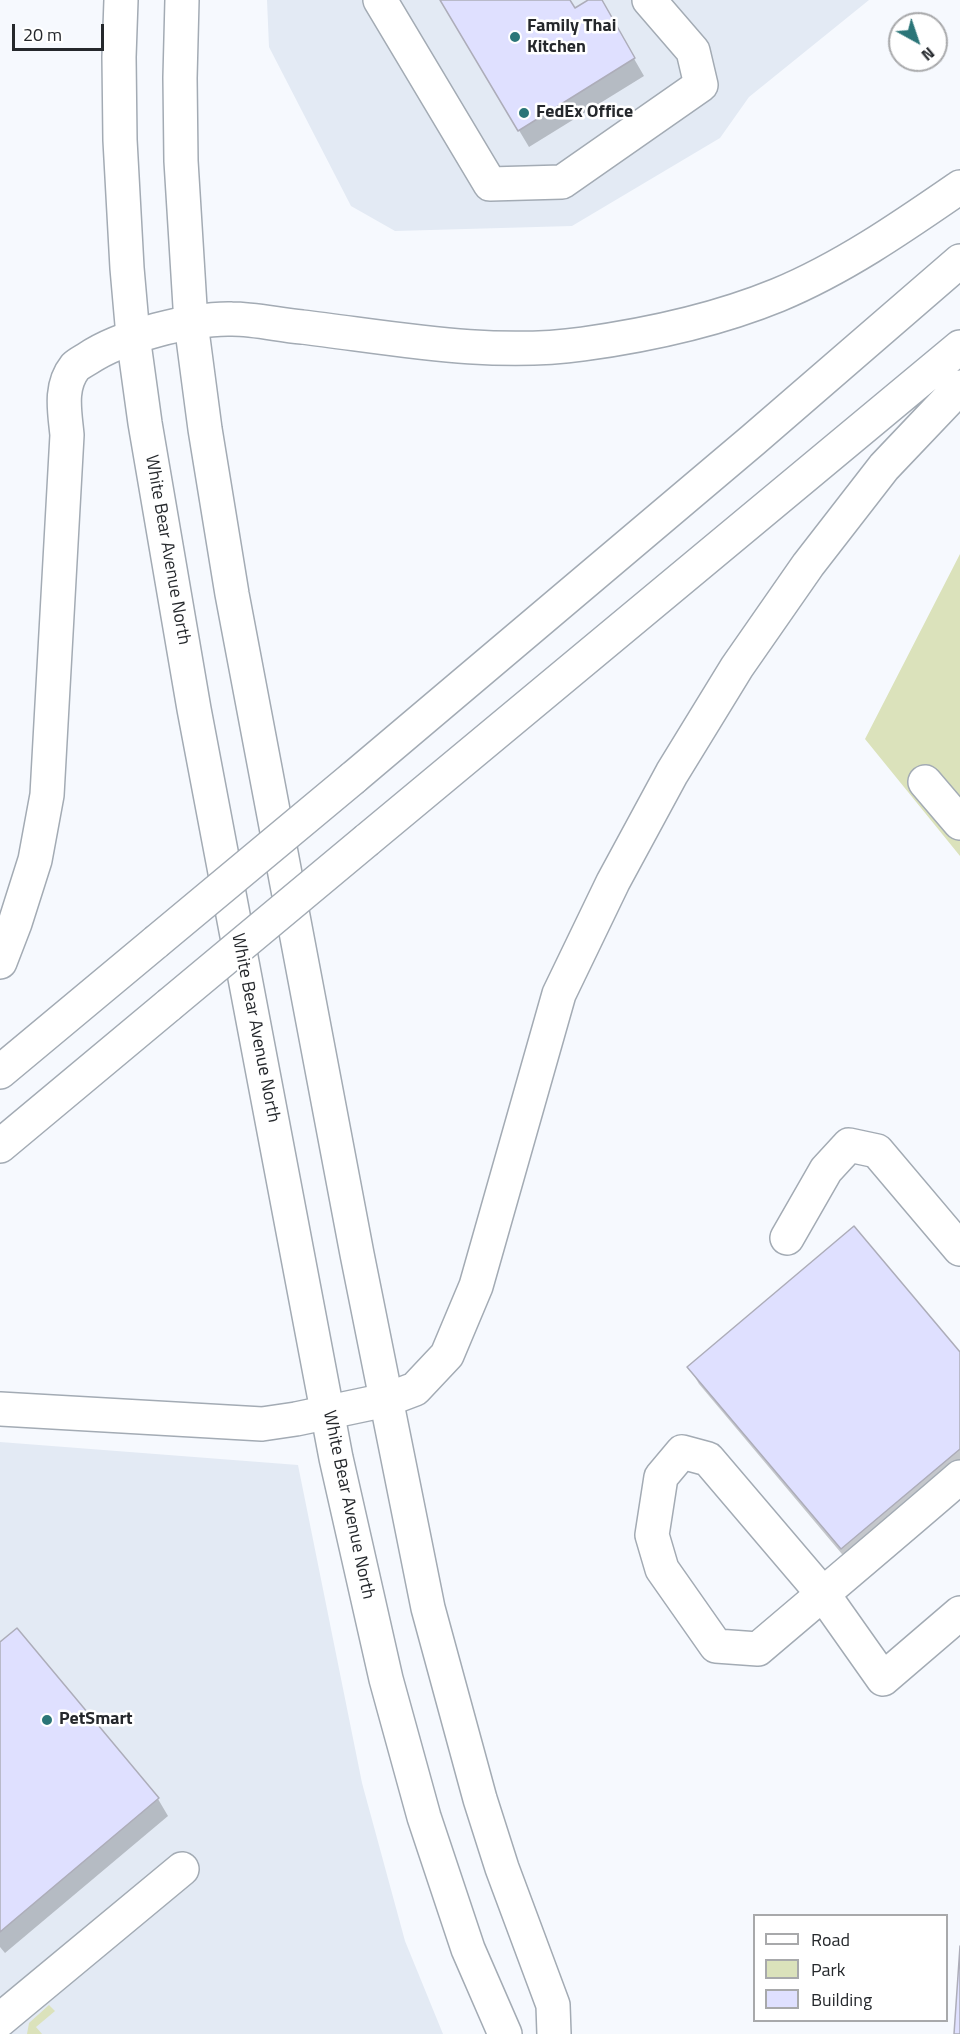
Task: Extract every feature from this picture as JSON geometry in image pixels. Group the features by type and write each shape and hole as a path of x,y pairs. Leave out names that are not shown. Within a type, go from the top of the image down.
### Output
{"main road":[{"name":"White Bear Avenue North","path":"121,0 120,140 133,336 154,480 192,698 355,1548 403,1744 443,1876 468,1949 505,2034"},
{"path":"182,0 180,78 182,161 191,323 205,429 232,594 428,1608 480,1799 502,1868 553,2006 554,2034"},
{"path":"380,0 490,184 562,182 700,85 693,51 649,0"},
{"path":"0,962 35,860 47,795 67,435 64,392 75,367 99,351 133,336 191,323 230,319 435,344 508,348 580,345 649,333 716,316 778,295 842,264 895,232 960,187"},
{"path":"0,1072 353,778 753,440 960,261"},
{"path":"0,1146 960,347"},
{"path":"0,1408 262,1424 386,1400 415,1389 447,1355 476,1286 559,994 613,882 672,773 737,667 808,565 884,466 960,387"},
{"path":"960,794 926,782 960,822"},
{"path":"787,1238 826,1170 849,1144 877,1150 960,1249"},
{"path":"960,1477 823,1594 758,1649 716,1646 662,1569 652,1535 661,1477 682,1452 708,1458 823,1594 883,1679 960,1613"},
{"path":"0,2020 182,1869"}],"shaded area":[{"path":"267,0 869,0 749,97 720,138 572,226 395,231 351,206 269,47"},
{"path":"0,1442 298,1465 362,1783 405,1941 443,2034 0,2034"}],"green space":[{"path":"960,554 960,856 865,739"},
{"path":"49,2005 55,2011 36,2027 42,2034 27,2034 29,2023"}],"building":[{"path":"440,0 570,0 575,8 588,0 602,0 635,58 518,131"},
{"path":"854,1226 960,1352 960,1449 841,1549 687,1367"},
{"name":"PetSmart","path":"17,1628 159,1798 0,1932 0,1642"},
{"path":"960,1946 960,2034 954,2034"}],"place":[{"name":"Family Thai Kitchen","path":"515,37"},
{"name":"FedEx Office","path":"524,113"},
{"name":"PetSmart","path":"47,1720"}]}
